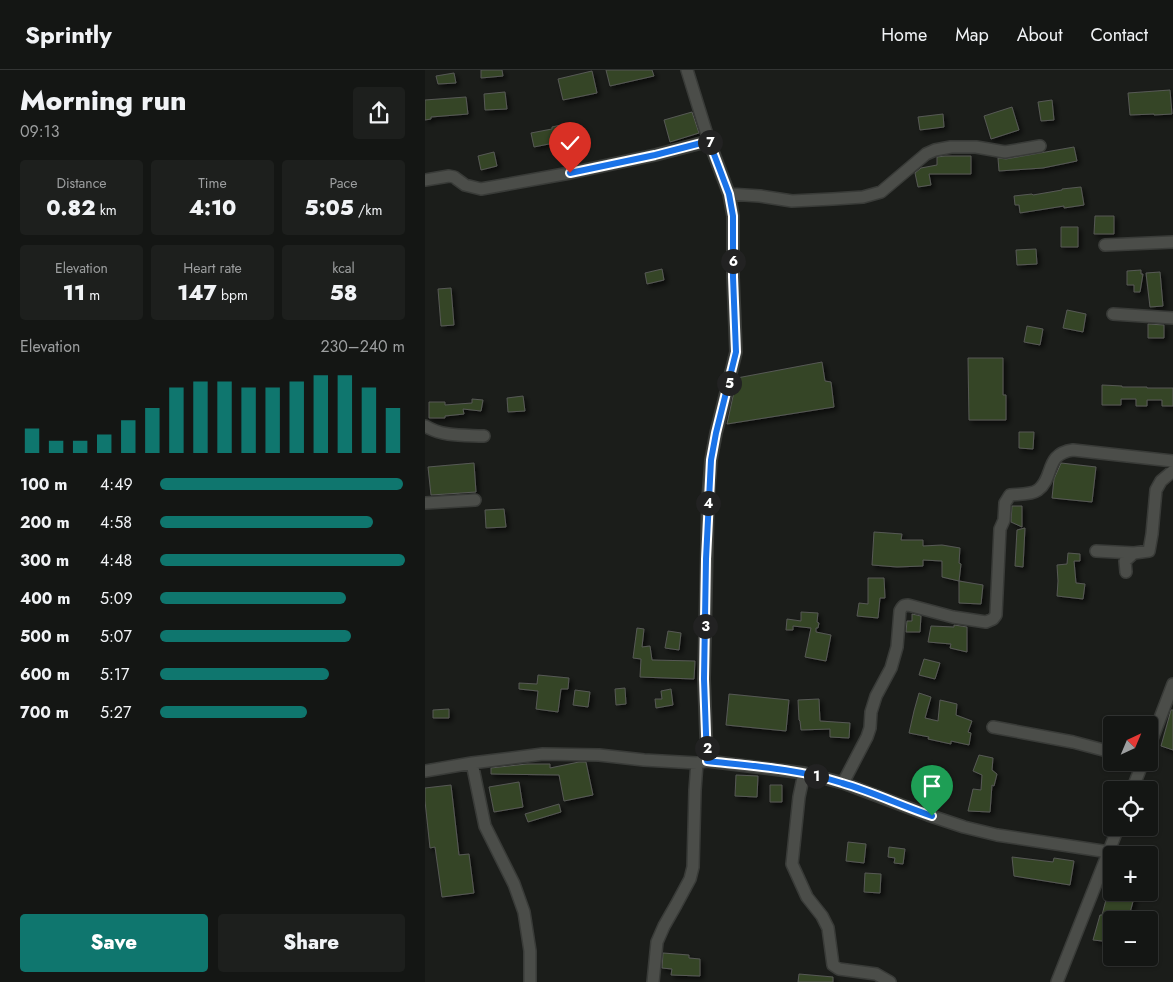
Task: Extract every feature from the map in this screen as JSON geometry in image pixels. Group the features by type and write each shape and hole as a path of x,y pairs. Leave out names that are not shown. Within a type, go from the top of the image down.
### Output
{"street":[{"path":"653,982 657,942 690,879 693,868 694,797 702,762 707,539 711,460 736,352 733,216 729,194 709,141 687,70"},
{"path":"425,180 449,176 454,177 465,185 481,189 570,173 709,141"},
{"path":"729,194 793,201 863,197 881,192 925,154 935,150 951,147 976,147 1005,152 1040,146"},
{"path":"1105,245 1173,242"},
{"path":"1113,314 1173,318"},
{"path":"425,426 442,433 484,436"},
{"path":"843,783 867,737 876,696 891,668 897,647 901,607 908,605 953,617 986,622 993,619 996,615 1000,529 1004,520 1005,503 1010,495 1037,491 1043,485 1054,460 1066,451 1073,450 1173,461"},
{"path":"1095,551 1134,554 1149,551 1156,490 1161,480 1173,471"},
{"path":"425,503 475,500"},
{"path":"1126,572 1125,561 1134,554"},
{"path":"1158,723 1173,684"},
{"path":"993,727 1073,742 1103,750"},
{"path":"425,771 543,754 599,755 785,770 843,783 964,827 997,835 1103,851"},
{"path":"472,763 485,826 514,884 524,912 530,950 530,982"},
{"path":"804,773 796,821 793,864 807,897 822,916 828,928 833,965 839,969 876,974 889,982"},
{"path":"1057,982 1103,867"}],"building":[{"path":"481,70 502,70 503,76 481,78"},
{"path":"606,70 652,70 654,76 610,86"},
{"path":"592,71 597,93 563,100 558,79"},
{"path":"454,73 456,83 438,84 436,76"},
{"path":"1170,90 1172,114 1130,115 1128,93"},
{"path":"505,92 507,109 485,110 484,94"},
{"path":"466,97 468,114 431,117 431,119 425,120 425,100"},
{"path":"1052,100 1054,120 1041,121 1038,102"},
{"path":"1012,107 1019,130 991,139 984,116"},
{"path":"692,112 699,133 670,142 664,120"},
{"path":"943,114 944,127 920,130 918,117"},
{"path":"565,124 569,140 534,147 531,133 552,129 552,127"},
{"path":"1074,147 1077,161 1043,168 999,171 998,158 1006,159"},
{"path":"494,152 497,166 481,170 478,156"},
{"path":"971,156 971,174 929,174 931,185 918,187 915,173 921,168 937,165 937,157"},
{"path":"1081,187 1084,205 1020,213 1019,205 1015,205 1014,196 1033,195"},
{"path":"1095,216 1114,216 1114,234 1094,234"},
{"path":"1061,227 1078,227 1078,247 1061,247"},
{"path":"1036,249 1037,264 1017,265 1016,250"},
{"path":"662,269 664,280 647,284 645,273"},
{"path":"1141,270 1141,274 1143,274 1140,292 1134,292 1134,285 1127,285 1127,271"},
{"path":"1160,272 1163,306 1150,307 1146,273"},
{"path":"451,288 454,325 441,326 438,289"},
{"path":"1067,310 1086,314 1083,332 1063,328"},
{"path":"1148,324 1164,325 1164,338 1148,338"},
{"path":"1027,326 1043,329 1040,345 1024,342"},
{"path":"968,358 1003,358 1003,395 1006,395 1006,420 969,420"},
{"path":"822,362 825,381 831,382 834,407 727,424 737,378"},
{"path":"1102,385 1173,388 1173,406 1162,406 1162,400 1147,400 1147,406 1136,406 1136,399 1121,399 1121,405 1102,405"},
{"path":"523,396 525,411 508,412 507,398"},
{"path":"472,399 483,400 481,411 463,409 464,414 445,416 445,418 429,418 429,402 445,402 445,405 472,403"},
{"path":"1019,432 1034,432 1033,449 1019,448"},
{"path":"474,463 476,492 431,495 428,467"},
{"path":"1061,463 1096,467 1092,502 1052,498 1054,479"},
{"path":"1012,506 1022,506 1022,527 1011,522"},
{"path":"504,509 506,527 486,528 485,510"},
{"path":"1025,528 1023,567 1015,566 1017,530"},
{"path":"874,532 902,534 901,540 923,540 923,546 942,545 960,548 959,581 942,577 942,561 923,560 923,566 897,567 872,565"},
{"path":"1068,553 1080,554 1080,561 1074,561 1076,583 1085,584 1083,599 1057,596 1057,565 1067,564"},
{"path":"868,578 884,578 885,598 880,598 878,618 857,616 859,603 868,604"},
{"path":"959,581 983,585 981,604 959,603"},
{"path":"801,612 818,613 817,622 819,623 816,632 831,635 826,661 805,657 811,628 793,626 793,630 786,630 787,619 801,621"},
{"path":"912,614 921,616 920,632 906,632 907,621 912,621"},
{"path":"954,625 967,627 967,652 950,648 951,644 928,642 931,626 954,627"},
{"path":"637,628 644,629 642,647 650,646 652,660 695,661 694,679 640,677 641,659 633,658"},
{"path":"668,631 681,633 679,650 665,648"},
{"path":"924,659 940,663 935,679 919,675"},
{"path":"538,675 569,678 568,689 561,689 558,712 536,709 538,691 519,689 519,683 537,684"},
{"path":"625,688 626,704 616,705 615,689"},
{"path":"671,689 673,705 656,708 655,699 662,699 661,691"},
{"path":"575,690 590,692 588,707 573,705"},
{"path":"919,693 931,697 925,718 938,721 940,700 957,704 956,715 972,721 968,732 971,733 969,745 951,741 951,744 909,733"},
{"path":"729,694 789,700 786,731 726,725"},
{"path":"819,699 820,721 850,723 849,738 830,737 830,729 801,730 798,700"},
{"path":"449,709 449,718 433,718 433,710"},
{"path":"1171,710 1173,710 1173,750 1161,746"},
{"path":"979,755 993,758 992,770 997,774 994,786 992,785 990,812 968,811 973,789 981,790 982,775 973,771"},
{"path":"586,762 593,795 564,801 559,775 491,774 491,768 527,764 550,764 550,768"},
{"path":"736,775 758,776 757,797 735,796"},
{"path":"519,782 523,807 494,812 489,787"},
{"path":"451,785 459,855 469,854 474,893 442,897 435,847 430,848 425,788"},
{"path":"770,785 782,785 782,802 770,802"},
{"path":"559,804 561,812 528,822 525,814"},
{"path":"848,842 866,844 864,863 846,861"},
{"path":"889,847 905,849 903,864 894,863 895,858 888,857"},
{"path":"1012,857 1053,862 1054,858 1074,861 1070,885 1014,876"},
{"path":"865,873 881,874 880,893 864,892"},
{"path":"1106,901 1133,901 1130,911 1103,911"},
{"path":"1103,911 1103,941 1093,940 1100,915 1102,915"},
{"path":"663,953 689,955 689,958 700,959 700,976 671,975 672,969 662,968"},
{"path":"799,974 833,977 833,982 798,982"}],"route":[{"path":"570,173 655,155 709,141 729,194 733,216 736,352 716,433 711,460 708,499 704,679 707,761 804,773 843,783 932,816"}]}
